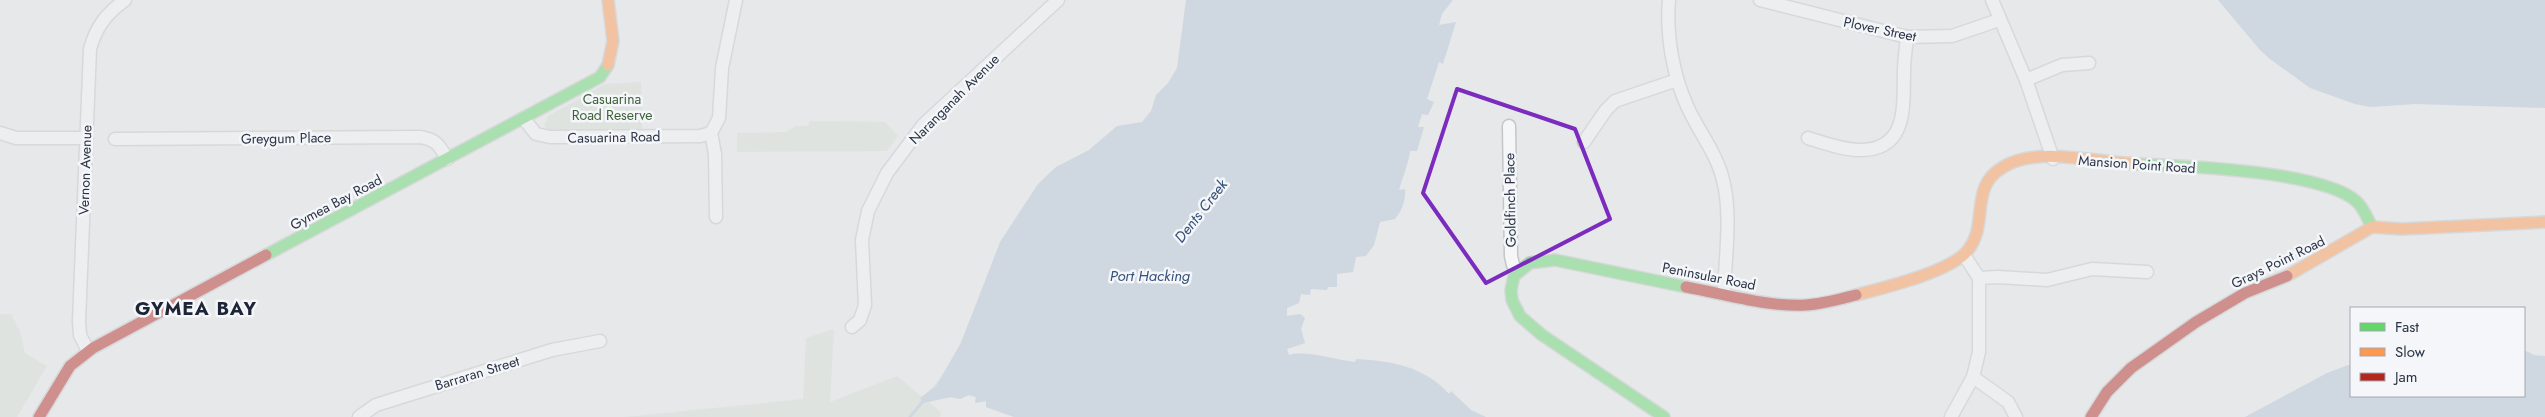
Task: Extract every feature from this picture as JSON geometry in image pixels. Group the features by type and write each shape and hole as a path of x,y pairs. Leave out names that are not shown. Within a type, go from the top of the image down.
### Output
{"street":[{"name":"Vernon Avenue","path":"88,351 82,339 79,321 90,49 100,23 125,0"},
{"name":"Gymea Bay Road","path":"39,417 70,366 88,351 590,84 608,69 613,53 608,0"},
{"path":"716,217 716,154 711,133 719,118 722,68 736,0"},
{"name":"Naranganah Avenue","path":"852,327 860,320 865,305 862,240 868,210 887,173 923,125 1058,0"},
{"path":"1669,0 1671,44 1677,80 1723,179 1726,208 1724,294"},
{"name":"Plover Street","path":"1760,0 1808,6 1907,37 1952,36 2000,20"},
{"path":"1951,417 1973,377 1979,352 1979,278 1964,255 1973,240 1980,196 1991,177 2011,163 2039,158 2053,159 2026,80 1992,0"},
{"path":"1808,138 1861,150 1881,145 1893,136 1898,129 1904,111 1904,72 1907,37"},
{"path":"2026,80 2062,65 2089,63"},
{"path":"1584,142 1606,110 1615,101 1677,80"},
{"name":"Casuarina Road","path":"524,119 536,134 550,137 700,136 711,133"},
{"name":"Goldfinch Place","path":"1509,126 1511,256 1513,265 1518,271"},
{"path":"0,133 16,138 86,138"},
{"name":"Greygum Place","path":"115,139 420,137 433,139 438,143 447,160"},
{"name":"Mansion Point Road","path":"2053,159 2204,169 2294,179 2354,198 2362,207 2372,227"},
{"path":"2372,227 2402,229 2545,222"},
{"name":"Grays Point Road","path":"2091,417 2107,392 2132,368 2196,322 2245,293 2294,273 2372,227"},
{"name":"Peninsular Road","path":"1518,271 1537,260 1555,260 1787,305 1822,303 1882,288 1948,266 1964,255"},
{"path":"1979,278 1998,277 2048,280 2092,270 2147,272"},
{"path":"1518,271 1512,282 1512,300 1526,323 1587,367 1664,417"},
{"name":"Barraran Street","path":"359,417 376,405 552,350 600,341"},
{"path":"1973,377 2008,402 2016,417"}],"highlighted area":[{"path":"1457,89 1575,129 1610,219 1486,283 1423,193"}],"green space":[{"name":"Casuarina Road Reserve","path":"641,82 642,131 549,132 544,126 548,116 605,84"},
{"path":"810,121 885,122 898,136 887,151 737,152 737,133 786,132 796,126 808,126"},
{"path":"0,314 11,314 20,332 25,353 47,366 17,417 0,417"},
{"path":"972,314 1014,417 986,407 986,401 983,400 975,403 976,397 969,395 960,399 951,397 929,402 941,412 940,417 625,417 803,399 806,338 834,329 830,402 897,376 922,397 946,370 958,348"}],"water":[{"name":"Port Hacking","path":"1186,0 1453,0 1442,14 1439,25 1456,22 1443,64 1439,62 1427,99 1434,102 1428,115 1422,114 1418,127 1424,127 1417,151 1410,151 1399,190 1405,189 1402,209 1395,219 1380,222 1374,245 1366,256 1356,257 1353,272 1337,274 1337,287 1328,287 1327,290 1311,289 1310,295 1301,294 1299,303 1287,308 1287,316 1300,314 1305,318 1301,329 1305,343 1287,349 1289,355 1312,354 1355,362 1356,359 1382,361 1418,371 1429,377 1449,394 1451,391 1471,410 1486,417 1014,417 986,407 986,401 975,403 976,397 969,395 960,399 951,397 923,403 920,398 936,386 961,343 1000,242 1038,184 1056,167 1089,150 1117,126 1142,122 1151,111 1156,95 1168,83 1177,68"},
{"path":"2218,0 2545,0 2545,108 2416,104 2370,107 2355,104 2310,88 2270,59 2260,50"},
{"path":"2525,350 2534,355 2545,356 2545,417 2245,417 2327,373 2350,364 2350,397 2525,397"}],"waterway":[{"path":"910,417 924,400"}],"traffic: fast":[{"path":"266,255 600,77 608,65"},
{"path":"2139,164 2252,172 2314,183 2339,191 2356,201 2372,227"},
{"path":"1664,417 1542,335 1520,316 1512,300 1511,290 1514,276 1530,263 1555,260 1686,287"}],"traffic: slow":[{"path":"608,0 613,41 608,65"},
{"path":"1856,295 1916,278 1959,258 1968,250 1975,239 1983,192 1988,181 1997,171 2011,163 2025,159 2057,156 2139,164"},
{"path":"2287,276 2372,227 2402,229 2545,222"}],"traffic: jam":[{"path":"39,417 70,366 93,348 266,255"},
{"path":"2091,417 2107,392 2131,368 2196,322 2245,293 2287,276"},
{"path":"1686,287 1761,302 1791,305 1819,304 1856,295"}],"district":[{"name":"GYMEA BAY","path":"196,308"}],"water label":[{"name":"Dents Creek","path":"1201,211"}]}
